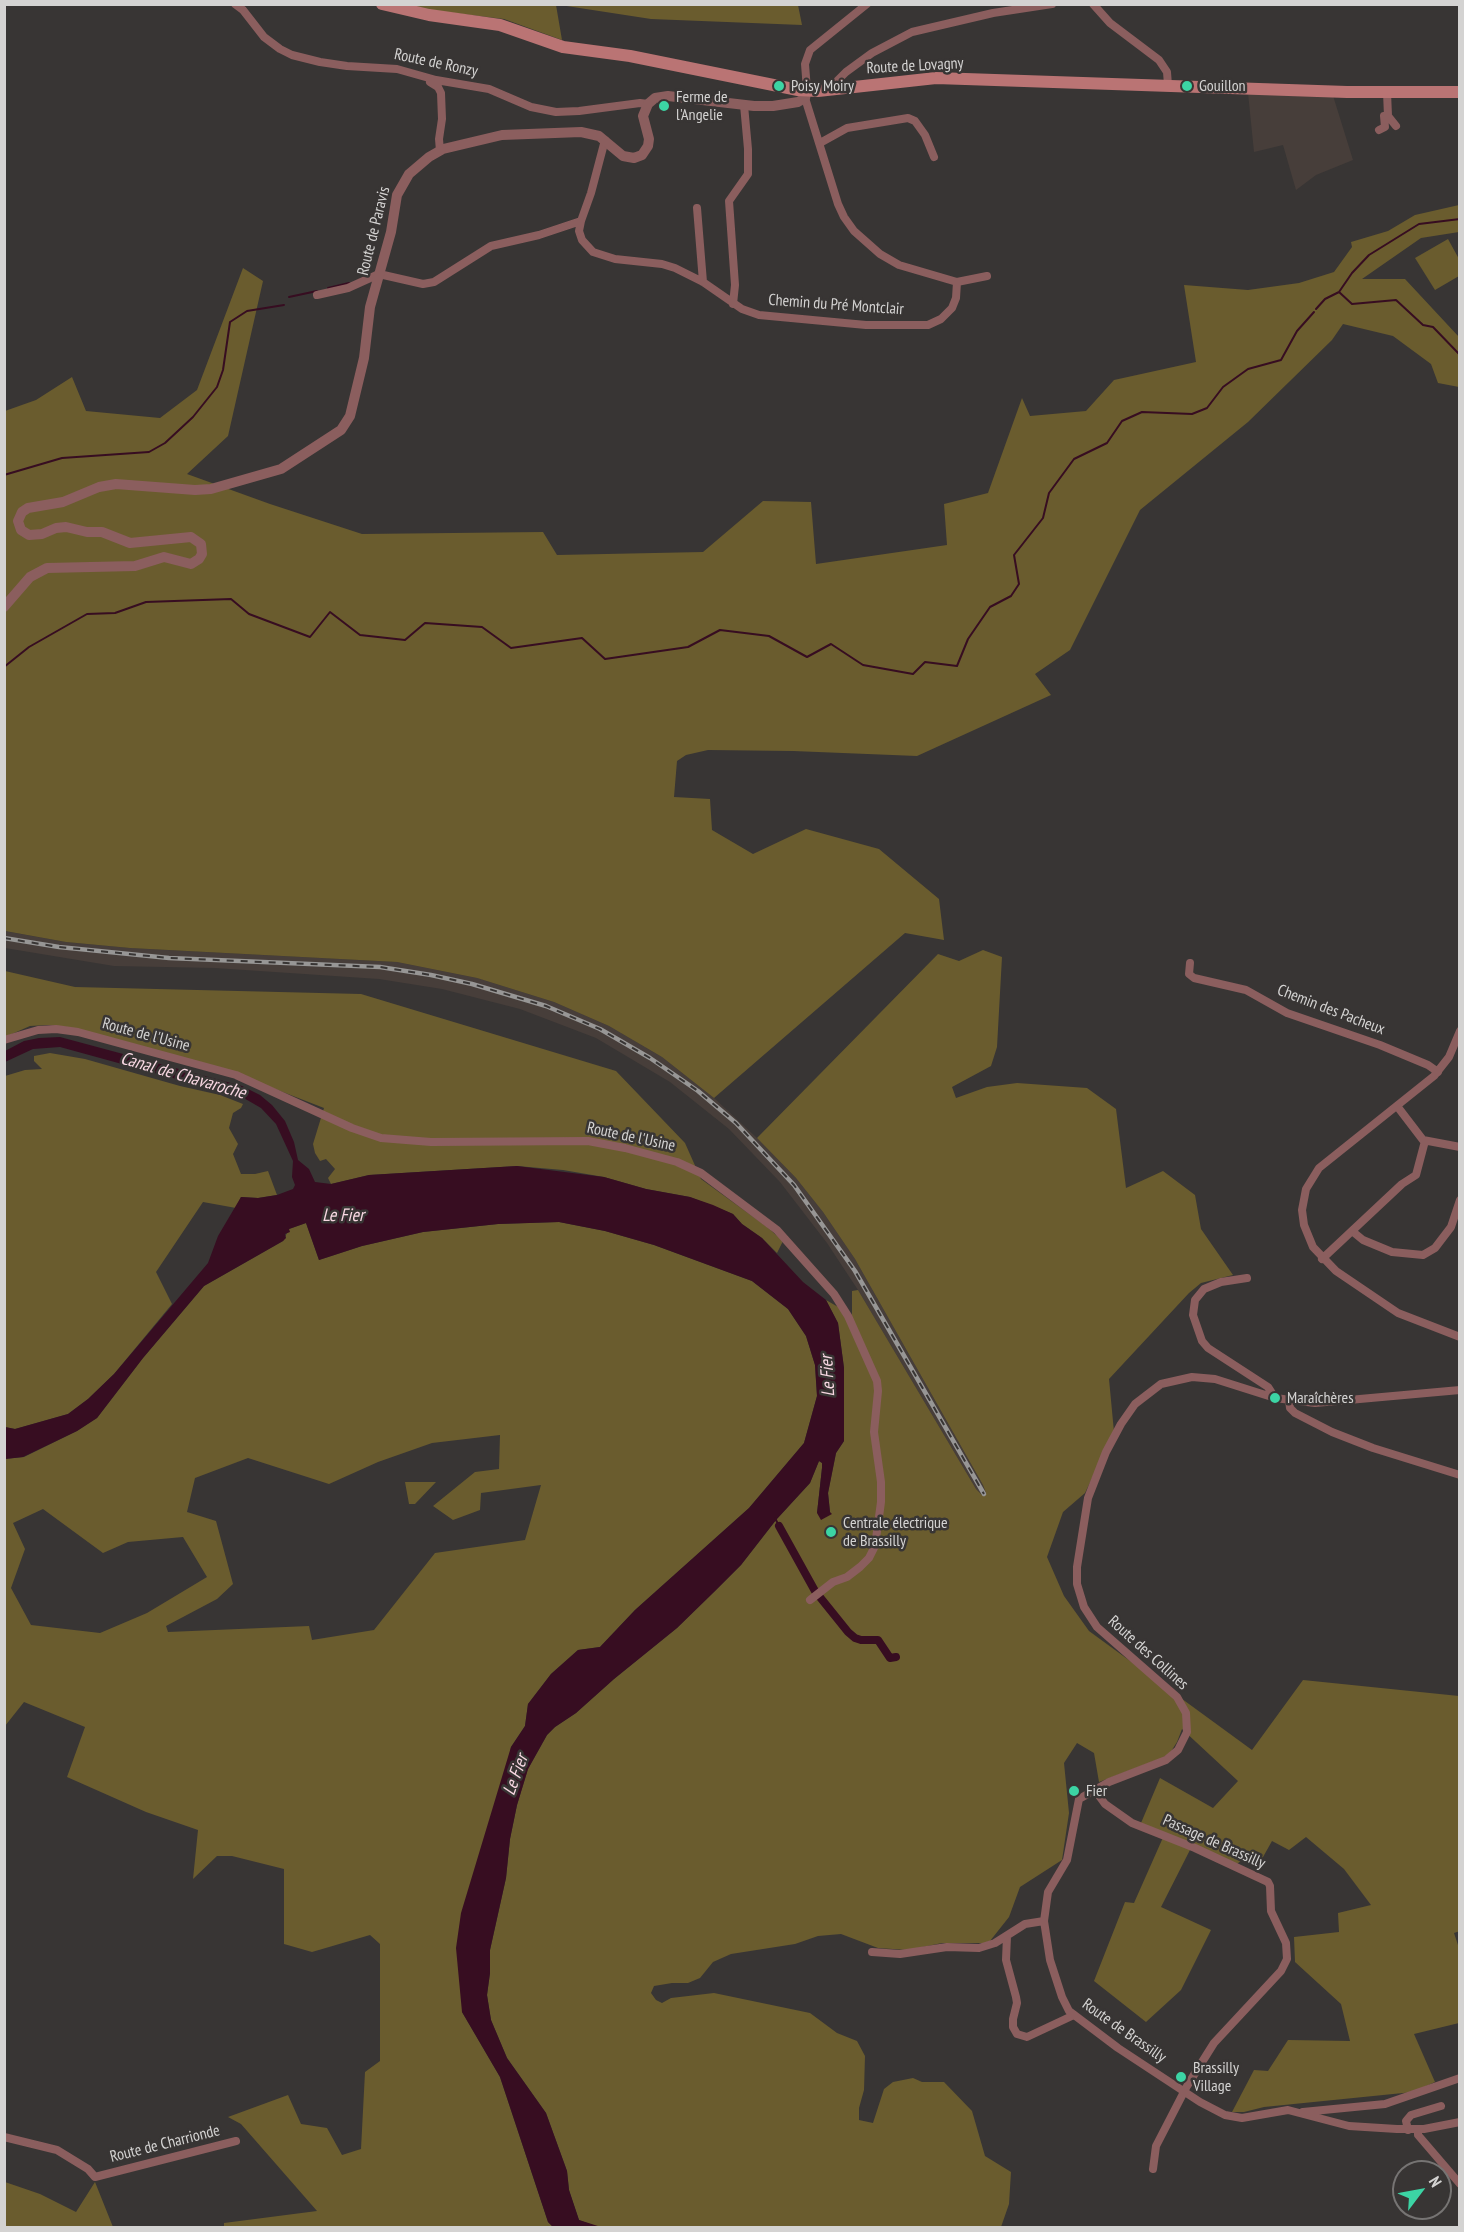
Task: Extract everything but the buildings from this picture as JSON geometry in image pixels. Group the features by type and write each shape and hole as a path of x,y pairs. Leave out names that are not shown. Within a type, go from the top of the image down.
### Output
{"main road":[{"name":"Route de Lovagny","path":"382,4 429,15 500,25 563,47 630,56 806,94 829,89 936,78 1387,92 1460,92"}],"street":[{"name":"Route de Ronzy","path":"235,4 243,10 267,40 292,55 339,65 397,69 425,77 489,89 531,107 556,112 648,104"},
{"path":"867,4 810,50 805,64 806,94 840,211 854,231 890,261 957,282 987,276"},
{"path":"829,89 846,72 872,53 912,32 993,13 1052,4"},
{"path":"1093,4 1104,18 1160,60 1167,72 1168,85"},
{"path":"425,77 438,87 441,93 440,151"},
{"path":"1387,92 1388,116 1395,126"},
{"path":"648,104 655,98 664,96 763,107 790,104 806,94"},
{"name":"Route de Paravis","path":"4,606 30,577 47,568 135,566 164,557 191,564 199,560 202,554 201,544 191,537 130,543 102,532 87,532 66,527 32,536 24,533 18,521 20,514 28,508 63,502 99,487 116,484 206,490 269,474 285,467 341,430 351,411 365,352 370,307 391,232 397,195 401,184 421,162 440,151 509,134 581,132 594,135 627,157 634,158 642,155 649,142 643,121 648,104"},
{"path":"733,304 735,285 729,201 748,174 744,105"},
{"path":"1379,130 1385,127 1384,117 1388,116"},
{"path":"819,143 848,128 908,118 915,121 925,135 934,157"},
{"path":"317,295 348,288 379,274 423,284 434,282 491,246 539,235 581,221 591,193 604,140"},
{"path":"697,208 703,282"},
{"name":"Chemin du Pré Montclair","path":"581,221 579,231 582,240 593,252 625,260 667,265 690,274 748,312 771,317 866,325 928,325 942,319 952,308 956,298 957,282"},
{"name":"Chemin des Pacheux","path":"1190,963 1189,974 1194,978 1246,990 1287,1013 1380,1045 1428,1065 1438,1072"},
{"name":"Route de l'Usine","path":"4,1040 38,1030 64,1029 78,1032 236,1075 352,1128 381,1138 431,1142 588,1141 618,1146 677,1162 701,1173 777,1230 834,1294 848,1316 876,1376 878,1391 874,1432 881,1482 881,1502 875,1546 869,1558 860,1567 814,1596"},
{"path":"1460,1031 1449,1057 1438,1072 1322,1165 1309,1182 1302,1204 1304,1225 1313,1247 1322,1259 1391,1309 1460,1337"},
{"path":"1397,1106 1425,1141 1460,1147"},
{"path":"1322,1259 1402,1184 1416,1175 1425,1141"},
{"path":"1352,1231 1363,1240 1392,1252 1423,1254 1435,1248 1451,1227 1460,1200"},
{"path":"1247,1278 1221,1282 1204,1289 1195,1300 1193,1315 1202,1341 1208,1348 1268,1387 1275,1398"},
{"name":"Route des Collines","path":"1094,1788 1170,1757 1182,1744 1187,1726 1186,1713 1177,1697 1102,1633 1088,1614 1081,1599 1076,1576 1088,1498 1106,1452 1135,1404 1153,1389 1186,1377 1209,1378 1275,1398 1327,1403 1460,1390"},
{"path":"1289,1400 1290,1408 1295,1413 1332,1432 1373,1448 1460,1475"},
{"name":"Route de Brassilly","path":"1094,1788 1078,1801 1065,1865 1048,1892 1044,1921 1050,1960 1064,2002 1074,2015 1118,2048 1184,2091 1231,2117 1248,2117 1283,2110 1301,2112 1349,2126 1413,2129 1460,2122"},
{"name":"Passage de Brassilly","path":"1094,1788 1105,1804 1132,1823 1233,1865 1266,1881 1270,1886 1271,1911 1286,1943 1285,1963 1277,1976 1214,2043 1184,2091"},
{"path":"872,1952 897,1954 947,1947 979,1948 990,1945 1025,1924 1044,1921"},
{"path":"1007,1936 1006,1960 1017,2003 1012,2019 1017,2034 1027,2037 1074,2015"},
{"path":"1301,2112 1385,2104 1460,2078"},
{"path":"1153,2169 1156,2146 1184,2091"},
{"path":"1442,2106 1411,2115 1406,2121 1460,2184"},
{"name":"Route de Charrionde","path":"4,2137 57,2150 88,2169 95,2177 236,2141"}],"shaded area":[{"path":"401,5 556,5 562,40 504,19"},
{"path":"560,5 798,5 802,25 651,19"},
{"path":"1247,83 1330,86 1353,160 1316,175 1296,190 1283,145 1254,152"},
{"path":"1459,205 1459,232 1421,238 1362,279 1405,279 1459,337 1459,387 1438,383 1431,364 1393,336 1343,324 1332,340 1248,422 1140,510 1070,650 1035,674 1051,695 917,756 708,750 686,755 677,761 674,797 710,799 712,830 753,854 806,829 879,849 939,899 944,940 905,933 714,1098 662,1057 609,1026 554,1002 477,978 397,962 130,948 66,942 5,931 5,411 36,400 72,377 86,411 160,418 197,390 243,268 263,281 228,436 187,474 362,534 543,532 557,555 703,552 763,501 811,502 816,564 947,545 944,504 988,493 1022,398 1030,416 1086,411 1114,380 1196,362 1184,285 1248,290 1299,283 1334,272 1352,247 1351,242 1388,231 1415,215"},
{"path":"1448,239 1459,259 1459,276 1435,290 1415,258"},
{"path":"4,931 66,942 130,948 397,962 477,978 554,1002 609,1026 662,1057 714,1098 796,1178 823,1212 855,1259 986,1493 982,1495 976,1489 858,1290 827,1243 780,1182 729,1129 670,1082 596,1038 520,1009 442,989 379,979 215,968 114,966 5,948"},
{"path":"983,950 1002,957 997,1047 991,1066 952,1087 956,1098 987,1087 1017,1083 1087,1088 1116,1109 1126,1188 1163,1171 1195,1195 1201,1229 1233,1275 1201,1283 1189,1293 1109,1379 1114,1432 1085,1493 1063,1512 1047,1557 1064,1596 1089,1631 1252,1750 1303,1680 1459,1696 1460,1931 1454,1933 1459,1948 1459,2023 1414,2034 1435,2082 1413,2092 1232,2112 1254,2070 1268,2071 1288,2040 1350,2041 1341,2004 1295,1962 1294,1937 1339,1932 1338,1913 1371,1905 1344,1869 1306,1837 1289,1850 1272,1841 1258,1866 1243,1859 1237,1864 1192,1846 1161,1907 1211,1930 1181,1990 1146,2022 1094,1981 1125,1902 1134,1903 1165,1833 1141,1823 1160,1778 1213,1808 1238,1781 1182,1729 1170,1753 1099,1782 1094,1753 1077,1743 1064,1763 1069,1813 1062,1860 1020,1887 1009,1917 990,1941 942,1943 908,1950 878,1948 841,1934 818,1936 795,1944 731,1954 713,1962 700,1978 688,1983 654,1986 651,1993 656,2000 662,2003 671,1998 714,1993 810,2013 837,2033 857,2041 865,2056 864,2090 859,2108 859,2120 873,2123 884,2089 893,2082 913,2078 922,2082 944,2082 972,2111 985,2156 1011,2172 1009,2204 1001,2227 601,2228 579,2220 569,2190 567,2171 546,2113 507,2058 491,2020 487,1995 490,1950 506,1878 510,1839 517,1805 528,1769 547,1735 677,1628 741,1565 776,1520 810,1483 819,1461 822,1463 822,1468 817,1513 830,1512 828,1493 836,1453 844,1441 844,1368 838,1323 826,1300 852,1315 852,1291 858,1290 976,1489 982,1495 986,1493 855,1259 823,1212 796,1178 757,1138 938,954 959,961"},
{"path":"5,971 75,987 361,994 616,1071 685,1143 701,1179 783,1241 777,1253 733,1214 690,1197 563,1170 517,1166 369,1175 331,1184 328,1178 335,1169 326,1159 320,1161 313,1144 324,1108 221,1068 67,1027 30,1026 5,1037"},
{"path":"50,1053 85,1059 220,1095 243,1104 233,1113 229,1128 238,1144 233,1154 241,1174 268,1171 277,1195 258,1198 241,1197 236,1208 203,1202 156,1272 172,1304 114,1374 88,1399 68,1414 15,1429 5,1427 5,1076 25,1070 42,1069 34,1061 34,1056"},
{"path":"559,1222 605,1231 654,1245 752,1281 788,1309 806,1336 815,1365 817,1396 804,1443 749,1508 635,1610 600,1647 578,1650 551,1674 528,1704 525,1726 511,1747 462,2012 500,2077 548,2222 553,2227 224,2227 224,2223 317,2211 241,2124 228,2117 288,2095 301,2124 327,2128 342,2155 361,2149 365,2072 380,2061 380,1944 370,1935 312,1952 284,1944 284,1869 232,1856 217,1856 193,1879 198,1830 146,1812 67,1777 85,1727 24,1702 5,1726 5,1459 24,1457 77,1431 97,1418 143,1358 204,1286 283,1241 289,1229 306,1223 319,1260 362,1246 423,1232 498,1224","holes":["500,1435 499,1469 475,1472 433,1506 453,1520 480,1510 481,1493 541,1485 525,1540 435,1553 374,1630 312,1640 309,1626 168,1632 166,1626 217,1599 233,1584 216,1521 187,1512 195,1478 248,1458 329,1484 378,1462 432,1443","43,1509 103,1553 128,1542 183,1537 207,1577 147,1613 100,1633 31,1625 11,1588 25,1549 13,1523"]},
{"path":"405,1482 436,1482 415,1504 409,1504"},
{"path":"5,2182 40,2194 76,2212 95,2182 113,2227 5,2227"}],"water":[{"name":"Le Fier","path":"60,1037 242,1086 260,1095 285,1121 294,1142 298,1160 309,1169 315,1182 331,1184 369,1175 517,1166 604,1177 646,1189 690,1197 713,1205 733,1214 742,1224 762,1238 803,1282 826,1300 838,1323 844,1368 844,1441 836,1453 828,1493 832,1514 821,1520 817,1513 822,1468 822,1463 819,1461 810,1483 776,1520 741,1565 677,1628 547,1735 528,1769 517,1805 510,1839 506,1878 490,1950 487,1995 491,2020 507,2058 546,2113 567,2171 569,2190 579,2220 601,2227 553,2227 548,2222 500,2077 462,2012 456,1948 461,1913 511,1747 525,1726 528,1704 551,1674 578,1650 600,1647 635,1610 749,1508 804,1443 817,1396 815,1365 806,1336 788,1309 752,1281 654,1245 605,1231 559,1222 498,1224 423,1232 362,1246 319,1260 306,1223 289,1229 290,1232 285,1234 286,1238 283,1241 204,1286 143,1358 97,1418 77,1431 23,1457 5,1459 5,1427 15,1429 68,1414 88,1399 114,1374 208,1263 218,1236 241,1197 258,1198 277,1195 293,1189 295,1185 292,1177 293,1161 276,1124 261,1108 242,1097 60,1047 33,1049 5,1062 5,1051 24,1041"}],"waterway":[{"path":"1316,309 1325,299 1339,292 1352,273 1369,255 1419,224 1460,219"},
{"path":"328,288 349,283"},
{"path":"289,297 317,291"},
{"path":"1339,292 1352,304 1396,300 1423,325 1433,327 1460,355"},
{"path":"4,475 62,458 149,452 165,443 193,417 217,387 223,370 230,322 247,311 284,305"},
{"path":"4,667 29,647 87,614 115,613 146,602 231,599 249,614 310,637 330,612 360,635 405,640 425,623 482,627 511,648 582,638 605,659 688,647 720,630 769,636 807,657 831,644 863,665 913,674 925,662 957,666 968,639 990,607 1011,596 1019,584 1014,555 1043,518 1049,493 1074,459 1107,443 1122,421 1142,412 1192,414 1207,408 1223,387 1248,369 1281,360 1297,331 1314,312"},
{"path":"775,1518 779,1526"},
{"path":"779,1526 815,1591 848,1632 861,1640 878,1640 890,1658 896,1657"}],"railway":[{"path":"4,938 59,947 169,958 380,967 472,984 546,1006 600,1029 650,1058 698,1091 736,1123 794,1185 855,1271 984,1494"}],"place":[{"name":"Poisy Moiry","path":"779,86"},
{"name":"Gouillon","path":"1187,86"},
{"name":"Ferme de l'Angelie","path":"664,106"},
{"name":"Maraîchères","path":"1275,1398"},
{"name":"Centrale électrique de Brassilly","path":"831,1532"},
{"name":"Fier","path":"1074,1791"},
{"name":"Brassilly Village","path":"1181,2077"}],"water label":[{"name":"Canal de Chavaroche","path":"183,1076"}]}
